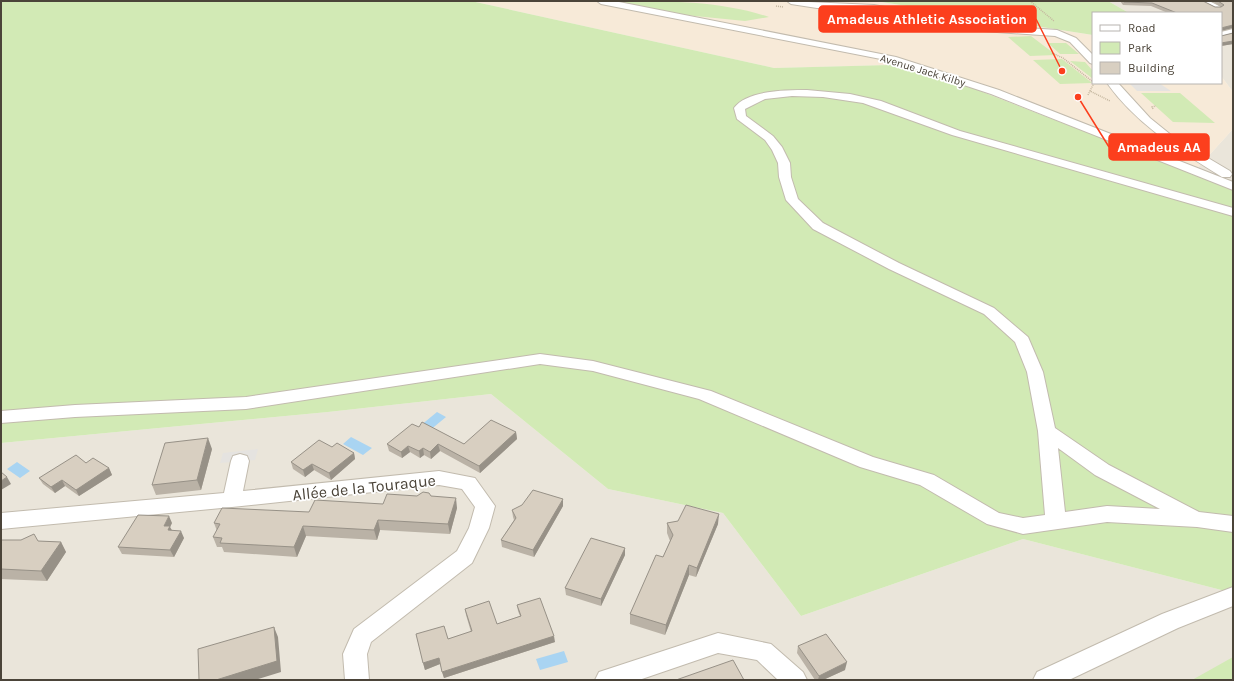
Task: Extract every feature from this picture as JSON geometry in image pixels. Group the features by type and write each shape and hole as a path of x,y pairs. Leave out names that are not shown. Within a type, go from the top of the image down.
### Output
{"street":[{"name":"Avenue Jack Kilby","path":"601,1 893,59 995,92 1233,182"},
{"path":"791,1 817,5 874,8 983,28 1057,33 1073,40 1092,60"},
{"path":"1202,1 1217,7"},
{"path":"1222,35 1233,32"},
{"path":"1114,84 1146,120 1172,141 1233,182"},
{"path":"1056,522 1047,431 1035,372 1022,340 989,311 894,266 818,226 792,200 785,177 784,163 778,149 769,138 741,117 739,108 747,102 771,94 802,93 852,97 900,111 954,132 1233,212"},
{"path":"1,417 75,411 246,403 540,359 593,366 705,394 867,462 927,480 994,519 1023,526 1107,514 1197,519 1233,524"},
{"path":"1047,431 1102,470 1197,519"},
{"path":"232,500 240,461"},
{"name":"Allée de la Touraque","path":"1,521 232,500 438,478 468,483 485,506 479,528 465,557 362,636 355,654 357,680"},
{"path":"1046,680 1170,621 1233,596"},
{"path":"608,680 718,643 763,651 795,680"}],"path":[{"path":"1030,1 1059,26"},
{"path":"1052,53 1063,58 1092,82"},
{"path":"1088,95 1093,84"},
{"path":"1090,90 1113,102"}],"shaded area":[{"path":"471,1 875,1 1092,35 1092,84 1222,84 1222,77 1233,92 1233,129 1193,173 975,89 890,65 774,68"},
{"path":"1108,1 1233,1 1233,92 1222,77 1222,12 1127,12"},
{"path":"1130,84 1160,84 1171,91 1137,91"},
{"path":"1233,129 1233,189 1193,173"},
{"path":"491,394 608,489 723,513 801,616 1023,539 1233,593 1233,680 1,680 1,443 328,412"},
{"path":"258,449 255,460 220,463 223,453"}],"green space":[{"path":"1,1 471,1 774,68 890,65 975,89 1233,189 1233,593 1023,539 801,616 723,513 608,489 491,394 328,412 1,443"},
{"path":"610,1 710,4 750,11 769,17 745,21 675,14"},
{"path":"875,1 1108,1 1127,12 1092,12 1092,35"},
{"path":"1031,36 1056,55 1030,56 1008,37"},
{"path":"1048,43 1066,43 1079,54 1060,54"},
{"path":"1062,59 1092,83 1060,84 1033,60"},
{"path":"1070,61 1085,62 1092,70 1092,78"},
{"path":"1141,93 1180,93 1215,123 1173,122"},
{"path":"1233,657 1233,680 1192,680"}],"water":[{"path":"437,412 446,417 429,431 420,426"},
{"path":"351,437 372,448 363,455 343,444"},
{"path":"17,462 30,471 20,478 7,469"},
{"path":"564,651 568,662 540,670 536,659"}],"building":[{"path":"1123,1 1203,1 1215,7 1221,7 1224,5 1218,1 1233,1 1233,25 1222,28 1222,12 1174,12 1152,3"},
{"path":"1233,33 1233,41 1222,43 1222,36"},
{"path":"491,420 516,432 479,466 438,444 430,452 423,448 419,451 408,446 401,452 387,444 412,424 419,427 422,422 464,444"},
{"path":"208,438 197,480 152,485 165,443"},
{"path":"319,440 332,447 337,443 354,453 329,473 312,464 303,470 291,462"},
{"path":"76,455 86,463 93,458 109,468 76,490 62,480 51,487 39,478"},
{"path":"1,472 7,477 1,481"},
{"path":"533,490 563,499 533,550 501,540 516,518 512,510 522,505"},
{"path":"423,492 429,493 431,496 456,498 448,524 378,520 374,530 303,526 294,547 220,543 222,538 213,537 220,524 214,523 222,508 309,512 315,500 383,504 387,494 417,496"},
{"path":"686,505 719,514 697,568 689,565 666,625 630,614 656,555 663,557 673,535 667,523 678,521"},
{"path":"138,515 169,516 164,526 170,526 168,530 181,531 170,550 118,547"},
{"path":"34,534 38,541 61,542 41,571 1,569 1,540 21,540"},
{"path":"591,538 625,548 601,599 565,588"},
{"path":"540,598 554,636 442,672 439,658 423,663 416,634 444,626 448,639 472,631 465,609 489,601 497,624 521,616 517,605"},
{"path":"274,627 277,661 216,680 199,680 198,649"},
{"path":"826,634 847,662 819,676 798,646"},
{"path":"733,660 744,680 676,680"}],"place":[{"name":"Amadeus Athletic Association","path":"1062,71"},
{"name":"Amadeus AA","path":"1078,97"}]}
